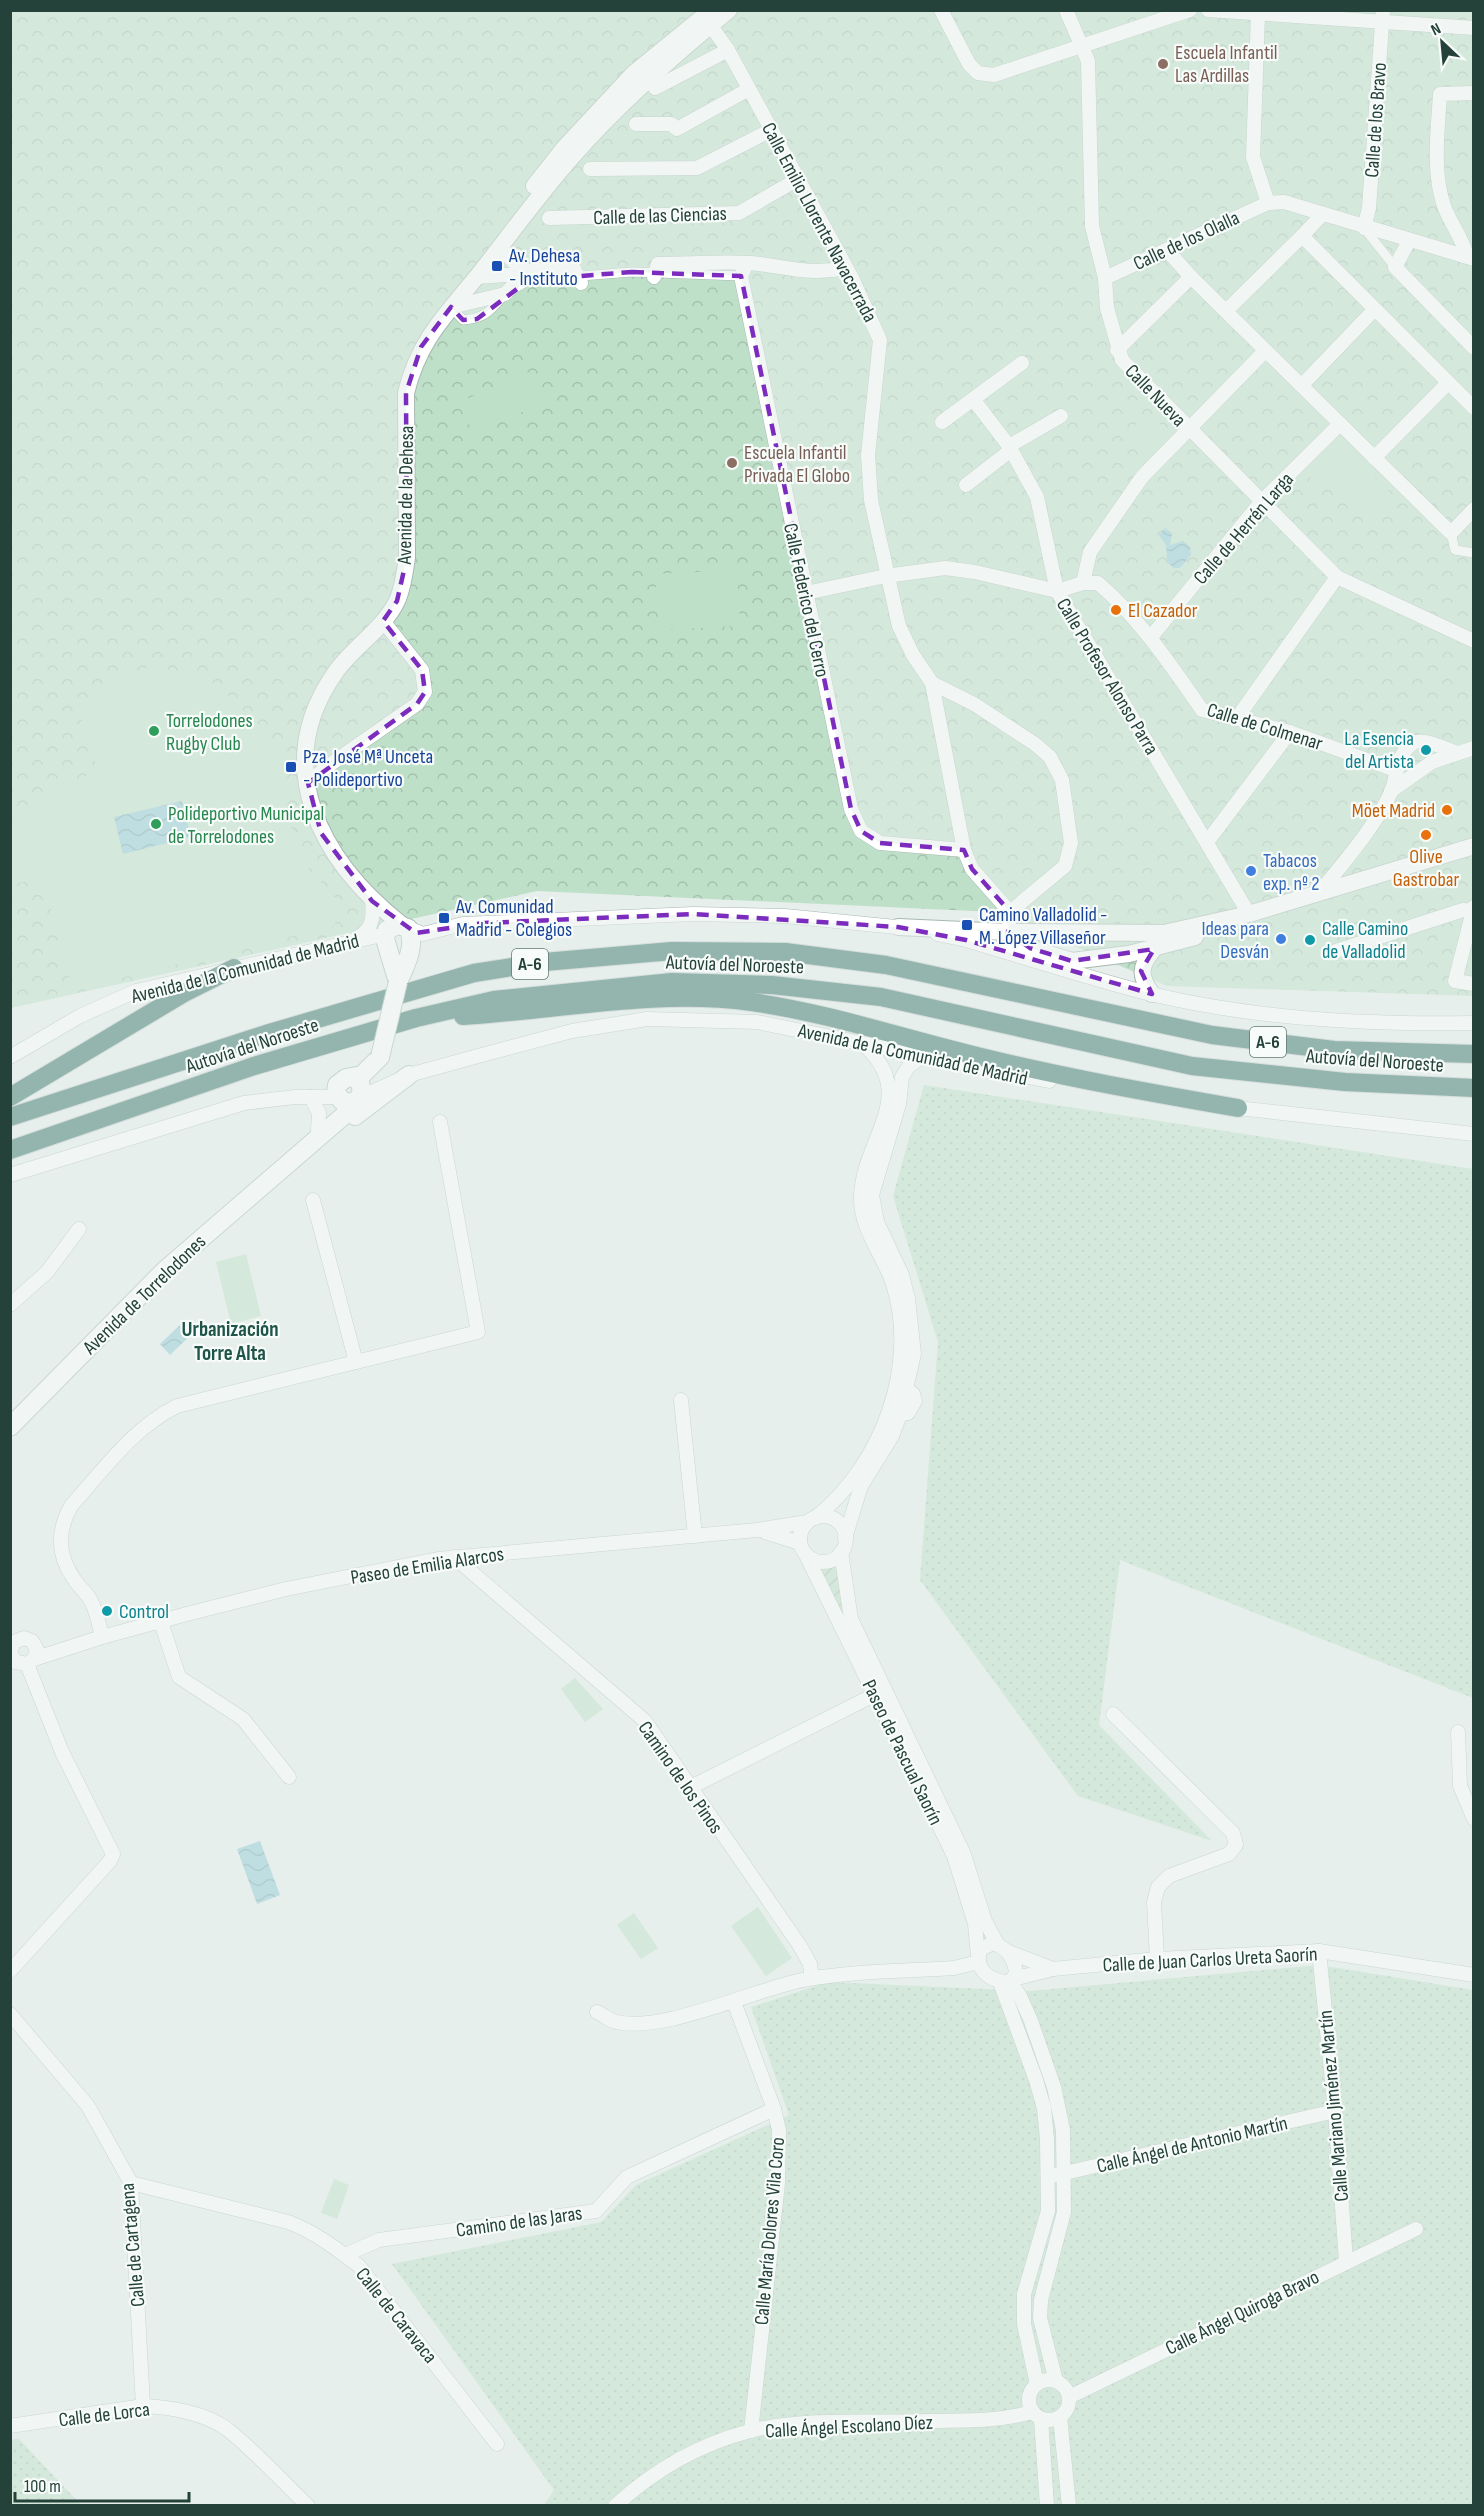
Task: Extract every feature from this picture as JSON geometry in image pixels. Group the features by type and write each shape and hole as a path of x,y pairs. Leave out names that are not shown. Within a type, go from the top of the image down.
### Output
{"highway":[{"name":"Autovía del Noroeste","path":"10,1117 266,1034 474,973 544,962 672,951 785,952 886,965 1212,1035 1334,1050 1473,1054"},
{"path":"10,1097 184,993 234,968"},
{"name":"Autovía del Noroeste","path":"10,1150 254,1066 416,1018 494,1000 564,991 672,982 772,985 881,997 1192,1066 1345,1082 1473,1088"},
{"path":"416,1018 493,1014 625,1000 680,998 750,1002 805,1011 982,1058 1129,1089 1238,1108"}],"main road":[{"name":"Avenida de la Comunidad de Madrid","path":"398,929 385,942 400,970"},
{"path":"398,929 412,940 400,970"},
{"name":"Avenida de Torrelodones","path":"10,1427 165,1270 283,1167 313,1137 349,1112 359,1092 377,1074 400,970"},
{"name":"Avenida de Torrelodones","path":"283,1167 302,1162 365,1107 409,1075"},
{"path":"338,1097 346,1103 359,1092"},
{"name":"Avenida de Torrelodones","path":"313,1137 338,1097"}],"street":[{"name":"Avenida de la Dehesa","path":"476,277 484,255 498,233 564,148 634,73 709,17 729,10"},
{"path":"941,10 969,64 978,73 994,75 1190,10"},
{"name":"Calle Nueva","path":"1066,10 1088,61 1092,226 1105,278 1107,308 1117,350 1126,366 1337,577 1473,641"},
{"path":"1208,10 1258,14 1382,16 1473,28"},
{"path":"1258,14 1253,157 1268,203 1284,202 1364,228 1470,258"},
{"name":"Calle de los Bravo","path":"1364,228 1369,208 1382,16"},
{"name":"Avenida de la Dehesa","path":"398,929 334,854 321,833 311,807 305,744 324,691 339,668 383,621 397,602 407,557 406,393 421,347 580,149 709,17"},
{"name":"Calle Emilio Llorente Navacerrada","path":"709,17 846,268 880,340 868,455 871,500 886,576 899,626 913,656 932,683"},
{"path":"655,88 728,50"},
{"path":"636,124 671,124 677,129 749,90"},
{"path":"1470,258 1444,206 1437,161 1440,94 1473,93"},
{"path":"590,170 697,168 771,130"},
{"name":"Calle de las Ciencias","path":"549,218 739,213 798,179"},
{"name":"Calle de los Olalla","path":"1105,278 1268,203"},
{"path":"1226,311 1322,215"},
{"path":"1364,228 1395,267 1473,348"},
{"path":"1302,236 1473,408"},
{"path":"1395,267 1409,241"},
{"path":"499,247 526,272"},
{"path":"1167,250 1191,277 1450,533 1455,550 1473,553"},
{"path":"451,307 505,294 529,280 655,275 658,264 744,269 771,265 798,272 846,268"},
{"path":"476,277 573,267 580,279"},
{"name":"Calle Federico del Cerro","path":"744,269 806,593 851,809 861,831 880,843 964,850"},
{"path":"505,294 526,272"},
{"path":"1117,350 1191,277"},
{"path":"1302,385 1374,310"},
{"path":"806,593 886,576 945,568 975,572 1057,591 1083,583 1090,552 1142,477 1265,351"},
{"path":"942,422 1022,363"},
{"path":"1374,458 1447,384"},
{"name":"Calle Profesor Alonso Parra","path":"973,399 1010,448 1037,497 1057,591 1249,914"},
{"path":"966,485 1010,448 1061,416"},
{"name":"Calle de Herrén Larga","path":"1151,637 1261,502 1340,424"},
{"path":"1450,533 1473,509"},
{"path":"1237,718 1337,577"},
{"name":"Calle de Colmenar","path":"1083,583 1098,583 1119,601 1151,637 1202,710 1290,732 1395,770"},
{"path":"308,783 328,766 417,704 425,692 422,670 383,621"},
{"path":"932,683 964,850 972,869 1010,912"},
{"path":"932,683 974,704 1035,744 1050,757 1062,780 1071,843 1065,866 1010,912 1008,932 1015,940 1030,948 1072,961 1154,949 1473,855"},
{"path":"1207,842 1290,732"},
{"path":"1318,893 1368,829 1391,791 1395,770 1413,743 1420,741 1457,753"},
{"path":"1391,791 1432,762 1473,748"},
{"path":"898,927 1008,932 1164,933 1249,914 1473,846"},
{"path":"347,942 363,935 370,927 373,916 372,901"},
{"path":"1336,951 1463,910 1473,909 1455,981 1473,984"},
{"name":"Avenida de la Comunidad de Madrid","path":"10,1057 80,1016 136,992 398,929 423,934 453,926 483,923 693,914 785,916 898,927 966,940 1152,994 1236,1009 1342,1021 1473,1023"},
{"path":"1152,994 1143,981 1141,971 1144,960 1154,949"},
{"name":"Avenida de la Comunidad de Madrid","path":"359,1092 409,1075 572,1031 647,1018 757,1022 1126,1095 1179,1103 1473,1134"},
{"path":"863,1044 895,1077"},
{"path":"895,1414 849,1484 834,1503 811,1520 800,1535 803,1549 820,1562 835,1558 841,1552 861,1486 892,1436 902,1387 902,1353 897,1302 892,1280 866,1226 861,1202 862,1182 895,1077 923,1056"},
{"path":"311,1096 319,1113 313,1137"},
{"path":"10,1175 244,1103 311,1096 338,1097"},
{"path":"102,1637 92,1602 66,1567 60,1550 63,1520 71,1506 137,1432 155,1417 177,1406 478,1332 440,1122"},
{"path":"313,1200 356,1362"},
{"path":"10,1305 47,1272 79,1229"},
{"path":"681,1400 695,1536"},
{"path":"811,1520 822,1516 835,1520 841,1525 845,1538"},
{"name":"Paseo de Emilia Alarcos","path":"30,1661 102,1637 286,1589 454,1557 757,1530 811,1520"},
{"name":"Paseo de Emilia Alarcos","path":"757,1530 803,1549"},
{"name":"Paseo de Pascual Saorín","path":"803,1549 954,1856 975,1924 978,1959"},
{"path":"485,1583 483,1576 485,1562 495,1552"},
{"name":"Paseo de Pascual Saorín","path":"841,1552 851,1619 963,1852 985,1921 1004,1949"},
{"name":"Camino de los Pinos","path":"454,1557 645,1721 800,1946 810,1964 812,1978"},
{"path":"161,1622 179,1677 243,1719 289,1777"},
{"path":"21,1638 37,1650 30,1661 16,1662 10,1652 14,1642 21,1638"},
{"name":"Paseo de Emilia Alarcos","path":"21,1638 73,1646"},
{"path":"10,1971 111,1861 113,1854 62,1752 30,1661"},
{"path":"690,1788 874,1695"},
{"path":"1113,1714 1233,1833 1236,1845 1229,1854 1169,1876 1158,1887 1154,1902 1157,1959"},
{"path":"1458,1732 1460,1786 1473,1819"},
{"path":"597,2012 613,2021 634,2023 667,2019 734,2002 812,1978 954,1968 978,1959 986,1945 1004,1949 1016,1966 1016,1974 1008,1981"},
{"name":"Calle de Juan Carlos Ureta Saorín","path":"1004,1949 1053,1969"},
{"name":"Calle de Juan Carlos Ureta Saorín","path":"1008,1981 1053,1969 1157,1959 1319,1951 1473,1975"},
{"name":"Calle Mariano Jiménez Martín","path":"1319,1951 1335,2111 1346,2261"},
{"path":"978,1959 988,1976 1008,1981 1020,1996 1054,2087 1063,2130 1064,2212 1041,2300 1040,2318 1056,2381 1065,2387 1069,2397 1068,2408 1060,2417 1048,2421 1037,2416"},
{"path":"1008,1981 1025,2048 1044,2108 1048,2211 1024,2295 1024,2324 1037,2384"},
{"name":"Calle María Dolores Vila Coro","path":"734,2002 774,2109 779,2130 778,2183 751,2431"},
{"name":"Calle de Cartagena","path":"10,2014 88,2106 131,2183 143,2406"},
{"name":"Camino de las Jaras","path":"345,2255 379,2240 596,2211 627,2176 774,2109"},
{"name":"Calle Ángel de Antonio Martín","path":"1048,2175 1063,2174 1335,2111"},
{"name":"Calle de Caravaca","path":"131,2183 288,2222 307,2229 345,2255 359,2266 497,2444"},
{"name":"Calle Ángel Quiroga Bravo","path":"1069,2397 1416,2229"},
{"path":"1047,2505 1037,2416 1030,2394 1037,2384 1056,2381"},
{"name":"Calle de Lorca","path":"15,2426 143,2406 164,2407 194,2415 226,2428 308,2505"},
{"path":"10,2412 15,2426"},
{"name":"Calle Ángel Escolano Díez","path":"615,2505 637,2486 699,2448 751,2431 805,2424 992,2420 1037,2416"},
{"path":"1060,2417 1069,2505"}],"highlighted area":[{"path":"632,272 741,276 851,809 861,831 880,843 964,850 972,869 1010,912 1008,932 1030,948 1072,961 1154,949 1141,971 1152,994 966,940 898,927 693,914 483,923 416,933 372,901 321,833 308,783 417,704 425,692 422,670 383,621 397,601 407,557 406,393 421,347 451,307 463,320 477,319 529,280"}],"green space":[{"path":"10,11 1473,11 1473,996 1167,986 995,912 537,891 11,1008"},
{"path":"534,370 548,401 473,433 459,402"},
{"path":"1144,418 1155,424 1158,422 1167,433 1157,444 1147,445 1135,433 1136,423"},
{"path":"1338,441 1355,458 1323,489 1306,473"},
{"path":"1356,459 1396,498 1373,521 1334,482"},
{"path":"737,570 740,626 659,630 655,574"},
{"name":"Polideportivo Municipal de Torrelodones","path":"151,665 214,683 282,747 286,813 305,865 341,904 334,926 72,990 43,879 11,884 11,836 69,781 99,772 77,707"},
{"path":"924,1085 1473,1169 1473,1698 1120,1560 1099,1725 1212,1841 1078,1796 920,1580 938,1342 893,1196"},
{"path":"246,1254 261,1316 231,1324 216,1262"},
{"path":"839,1561 843,1599 988,1938 983,1942 979,1927 816,1566 830,1566"},
{"path":"575,1678 603,1709 585,1722 561,1689"},
{"path":"758,1907 792,1958 766,1976 731,1926"},
{"path":"634,1913 658,1948 641,1959 617,1925"},
{"path":"1319,1965 1473,1990 1473,2505 544,2505 554,2490 392,2264 601,2222 636,2185 789,2115 751,2007 828,1982 1030,1991"},
{"path":"334,2179 349,2185 337,2219 321,2213"},
{"path":"19,2439 81,2505 11,2505 11,2440"}],"water":[{"path":"1165,528 1172,533 1170,545 1183,541 1190,547 1191,555 1180,568 1174,568 1167,562 1166,545 1159,535"},
{"path":"182,801 191,837 123,854 114,817"},
{"path":"184,1321 195,1331 170,1355 160,1344"},
{"path":"260,1841 280,1895 257,1904 237,1849"}],"place":[{"name":"Escuela Infantil Las Ardillas","path":"1163,64"},
{"name":"Av. Dehesa - Instituto","path":"497,266"},
{"name":"Escuela Infantil Privada El Globo","path":"732,463"},
{"name":"El Cazador","path":"1116,610"},
{"name":"Torrelodones Rugby Club","path":"154,731"},
{"name":"La Esencia del Artista","path":"1426,750"},
{"name":"Pza. José Mª Unceta - Polideportivo","path":"291,767"},
{"name":"Möet Madrid","path":"1447,810"},
{"name":"Polideportivo Municipal de Torrelodones","path":"156,824"},
{"name":"Olive Gastrobar","path":"1426,835"},
{"name":"Tabacos exp. nº 2","path":"1251,871"},
{"name":"Av. Comunidad Madrid - Colegios","path":"444,918"},
{"name":"Camino Valladolid - M. López Villaseñor","path":"967,925"},
{"name":"Ideas para Desván","path":"1281,939"},
{"name":"Calle Camino de Valladolid","path":"1310,940"},
{"name":"Control","path":"107,1611"}],"district":[{"name":"Urbanización Torre Alta","path":"230,1341"}]}
